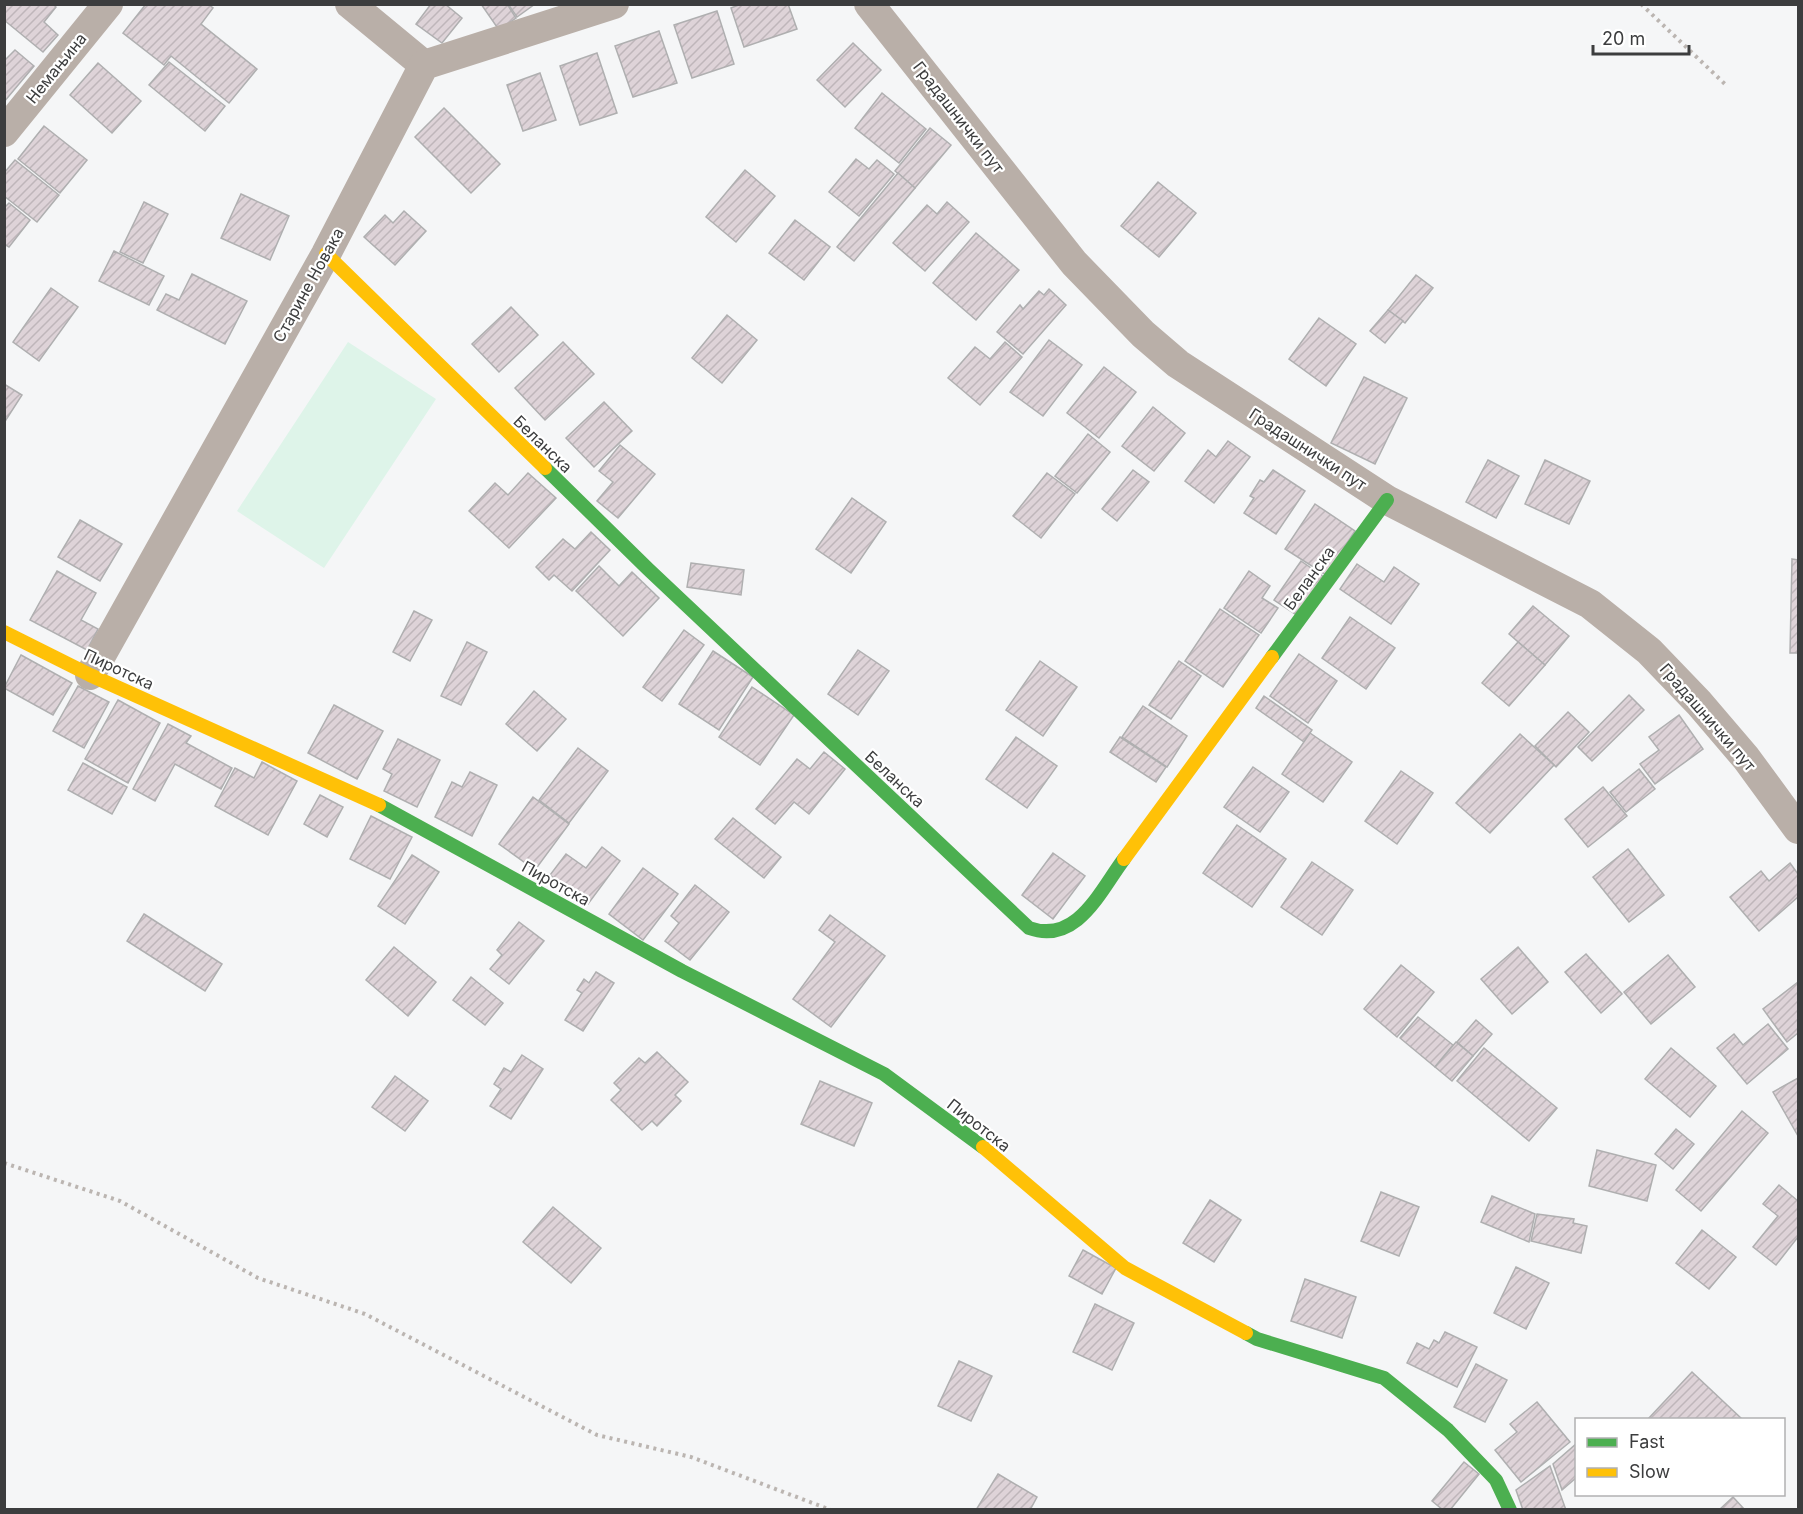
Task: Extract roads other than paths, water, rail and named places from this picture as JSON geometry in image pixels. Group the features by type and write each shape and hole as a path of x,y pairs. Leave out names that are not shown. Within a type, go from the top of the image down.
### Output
{"street":[{"name":"Немањина","path":"4,132 108,4"},
{"path":"350,4 424,65 614,4"},
{"name":"Градашнички пут","path":"869,4 1074,263 1126,318 1179,364 1387,500 1590,604 1649,651 1699,704 1746,758 1798,829"},
{"name":"Старине Новака","path":"90,675 326,254 424,65"},
{"name":"Беланска","path":"326,254 648,569 1029,928 1039,932 1060,932 1069,928 1083,915 1387,500"},
{"name":"Пиротска","path":"4,632 90,675 369,799 682,971 884,1074 977,1142 1125,1268 1257,1339 1384,1378 1448,1430 1464,1446 1496,1480 1510,1509"}]}
